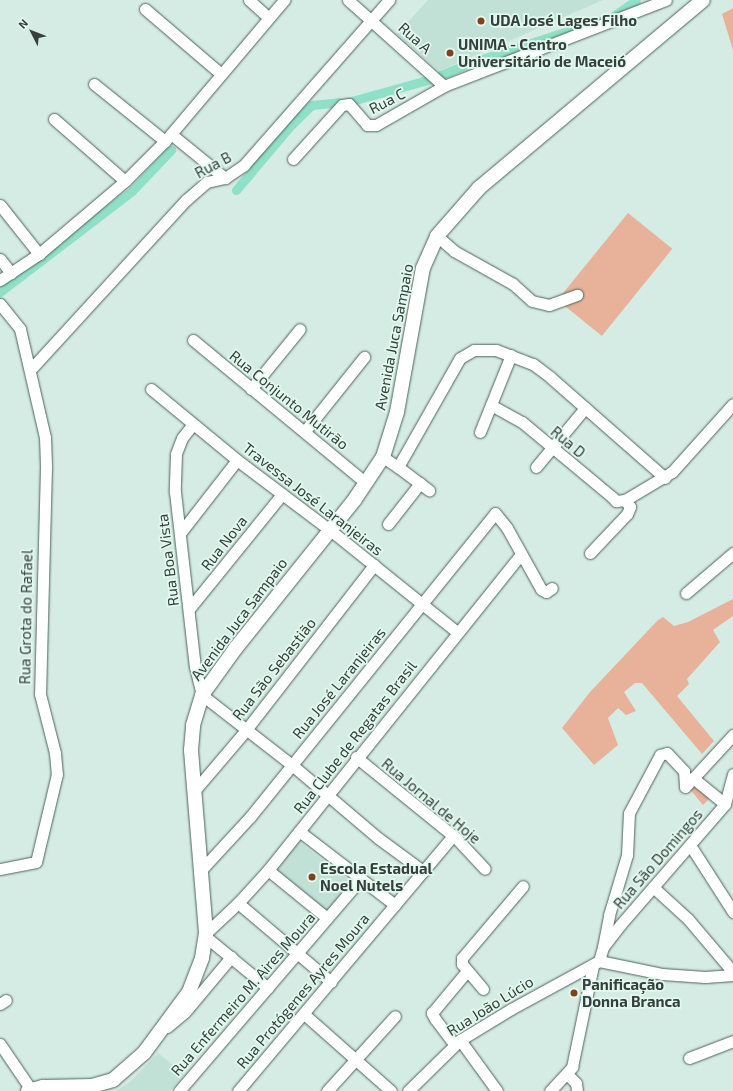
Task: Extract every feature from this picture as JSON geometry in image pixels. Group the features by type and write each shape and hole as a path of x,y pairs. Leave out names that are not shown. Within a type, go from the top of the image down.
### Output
{"main road":[{"name":"Avenida Juca Sampaio","path":"30,1091 93,1089 113,1080 122,1074 161,1033 189,992 202,958 206,935 191,738 202,695 235,649 330,530 383,457 398,412 423,268 437,236 479,188 703,0"}],"street":[{"path":"249,0 268,17"},
{"path":"0,280 39,254 125,181 168,138 268,17 284,0"},
{"name":"Rua A","path":"348,0 441,84"},
{"name":"Rua B","path":"30,370 186,200 207,182 226,178 236,173 262,147 389,0"},
{"path":"441,84 666,0"},
{"path":"145,9 221,74"},
{"path":"94,84 226,178"},
{"name":"Rua C","path":"293,159 339,108 349,104 367,125 372,126 441,84"},
{"path":"54,119 125,181"},
{"path":"0,205 39,254"},
{"path":"437,236 454,251 508,281 532,301 549,305 577,295"},
{"path":"0,259 11,274"},
{"name":"Rua Grota do Rafael","path":"0,304 18,324 30,370 46,453 40,694 54,747 57,774 36,862 0,870"},
{"path":"251,389 300,329"},
{"name":"Rua Conjunto Mutirão","path":"193,340 366,482"},
{"path":"398,467 460,358 474,350 496,350 533,364 666,478"},
{"path":"480,432 511,355"},
{"path":"305,431 364,357"},
{"name":"Travessa José Laranjeiras","path":"151,389 237,460 330,530 457,632"},
{"path":"590,553 627,514 630,507 625,500 666,478 733,404"},
{"name":"Rua D","path":"491,405 508,412 616,501 625,500"},
{"path":"536,467 551,447 585,408"},
{"name":"Rua Boa Vista","path":"193,424 182,438 176,454 175,492 181,532 195,667 202,695"},
{"path":"383,457 429,490"},
{"path":"181,532 237,460"},
{"path":"388,524 420,483"},
{"name":"Rua Nova","path":"189,609 282,494"},
{"name":"Rua José Laranjeiras","path":"202,869 250,817 495,513 507,528 521,554"},
{"path":"686,593 733,553"},
{"path":"521,554 547,590"},
{"name":"Rua Clube de Regatas Brasil","path":"206,935 268,870 356,757 521,554"},
{"name":"Rua São Sebastião","path":"195,790 246,730 374,565"},
{"path":"202,695 292,765 378,838 423,871"},
{"path":"603,947 609,915 627,855 629,813 657,759 665,753 673,758 684,771 685,787 733,735"},
{"name":"Rua Jornal de Hoje","path":"356,757 453,836 485,869"},
{"path":"693,778 725,804"},
{"name":"Rua São Domingos","path":"568,1075 572,1067 596,964 603,947 725,804 732,780"},
{"path":"299,831 395,905"},
{"name":"Rua Protógenes Ayres Moura","path":"238,1091 453,836"},
{"path":"690,845 733,912"},
{"path":"268,870 327,918"},
{"name":"Rua Enfermeiro M. Aires Moura","path":"179,1091 361,879"},
{"path":"483,989 462,964 464,956 523,886"},
{"path":"654,887 688,919 733,972"},
{"path":"238,903 331,982"},
{"path":"206,935 268,988"},
{"path":"161,1033 185,1012 231,957"},
{"path":"596,964 662,974 705,977 733,975"},
{"name":"Rua João Lúcio","path":"408,1091 457,1042 517,1006 596,964"},
{"path":"467,971 432,1013 434,1019 457,1042 497,1091"},
{"path":"304,1014 356,1058 391,1091"},
{"path":"327,1091 395,1016"},
{"path":"689,1058 733,1041"},
{"path":"0,1044 30,1091"},
{"path":"550,1091 568,1075 576,1083 577,1091"}],"shaded area":[{"name":"UNIMA - Centro Universitário de Maceió","path":"428,0 603,0 439,71 397,34"},
{"path":"733,8 733,50 722,14"},
{"path":"628,213 672,249 602,336 558,300"},
{"path":"733,599 733,616 713,630 720,642 687,679 689,684 677,696 714,741 702,754 642,683 635,683 624,692 636,711 626,715 618,708 608,718 618,745 594,765 562,728 590,692 658,620 663,617 674,626 688,622"},
{"path":"693,782 710,798 703,805 688,787"},
{"name":"Escola Estadual Noel Nutels","path":"297,840 352,883 328,915 272,872"},
{"path":"158,1053 184,1074 170,1091 116,1091 131,1081"}],"waterway":[{"path":"612,17 636,0"},
{"path":"348,102 428,80 473,62 598,21"},
{"path":"236,190 291,125 312,105 339,102"},
{"path":"0,292 132,191 171,150"}],"place":[{"name":"UDA José Lages Filho","path":"481,21"},
{"name":"UNIMA - Centro Universitário de Maceió","path":"450,53"},
{"name":"Escola Estadual Noel Nutels","path":"312,877"},
{"name":"Panificação Donna Branca","path":"574,993"}]}
